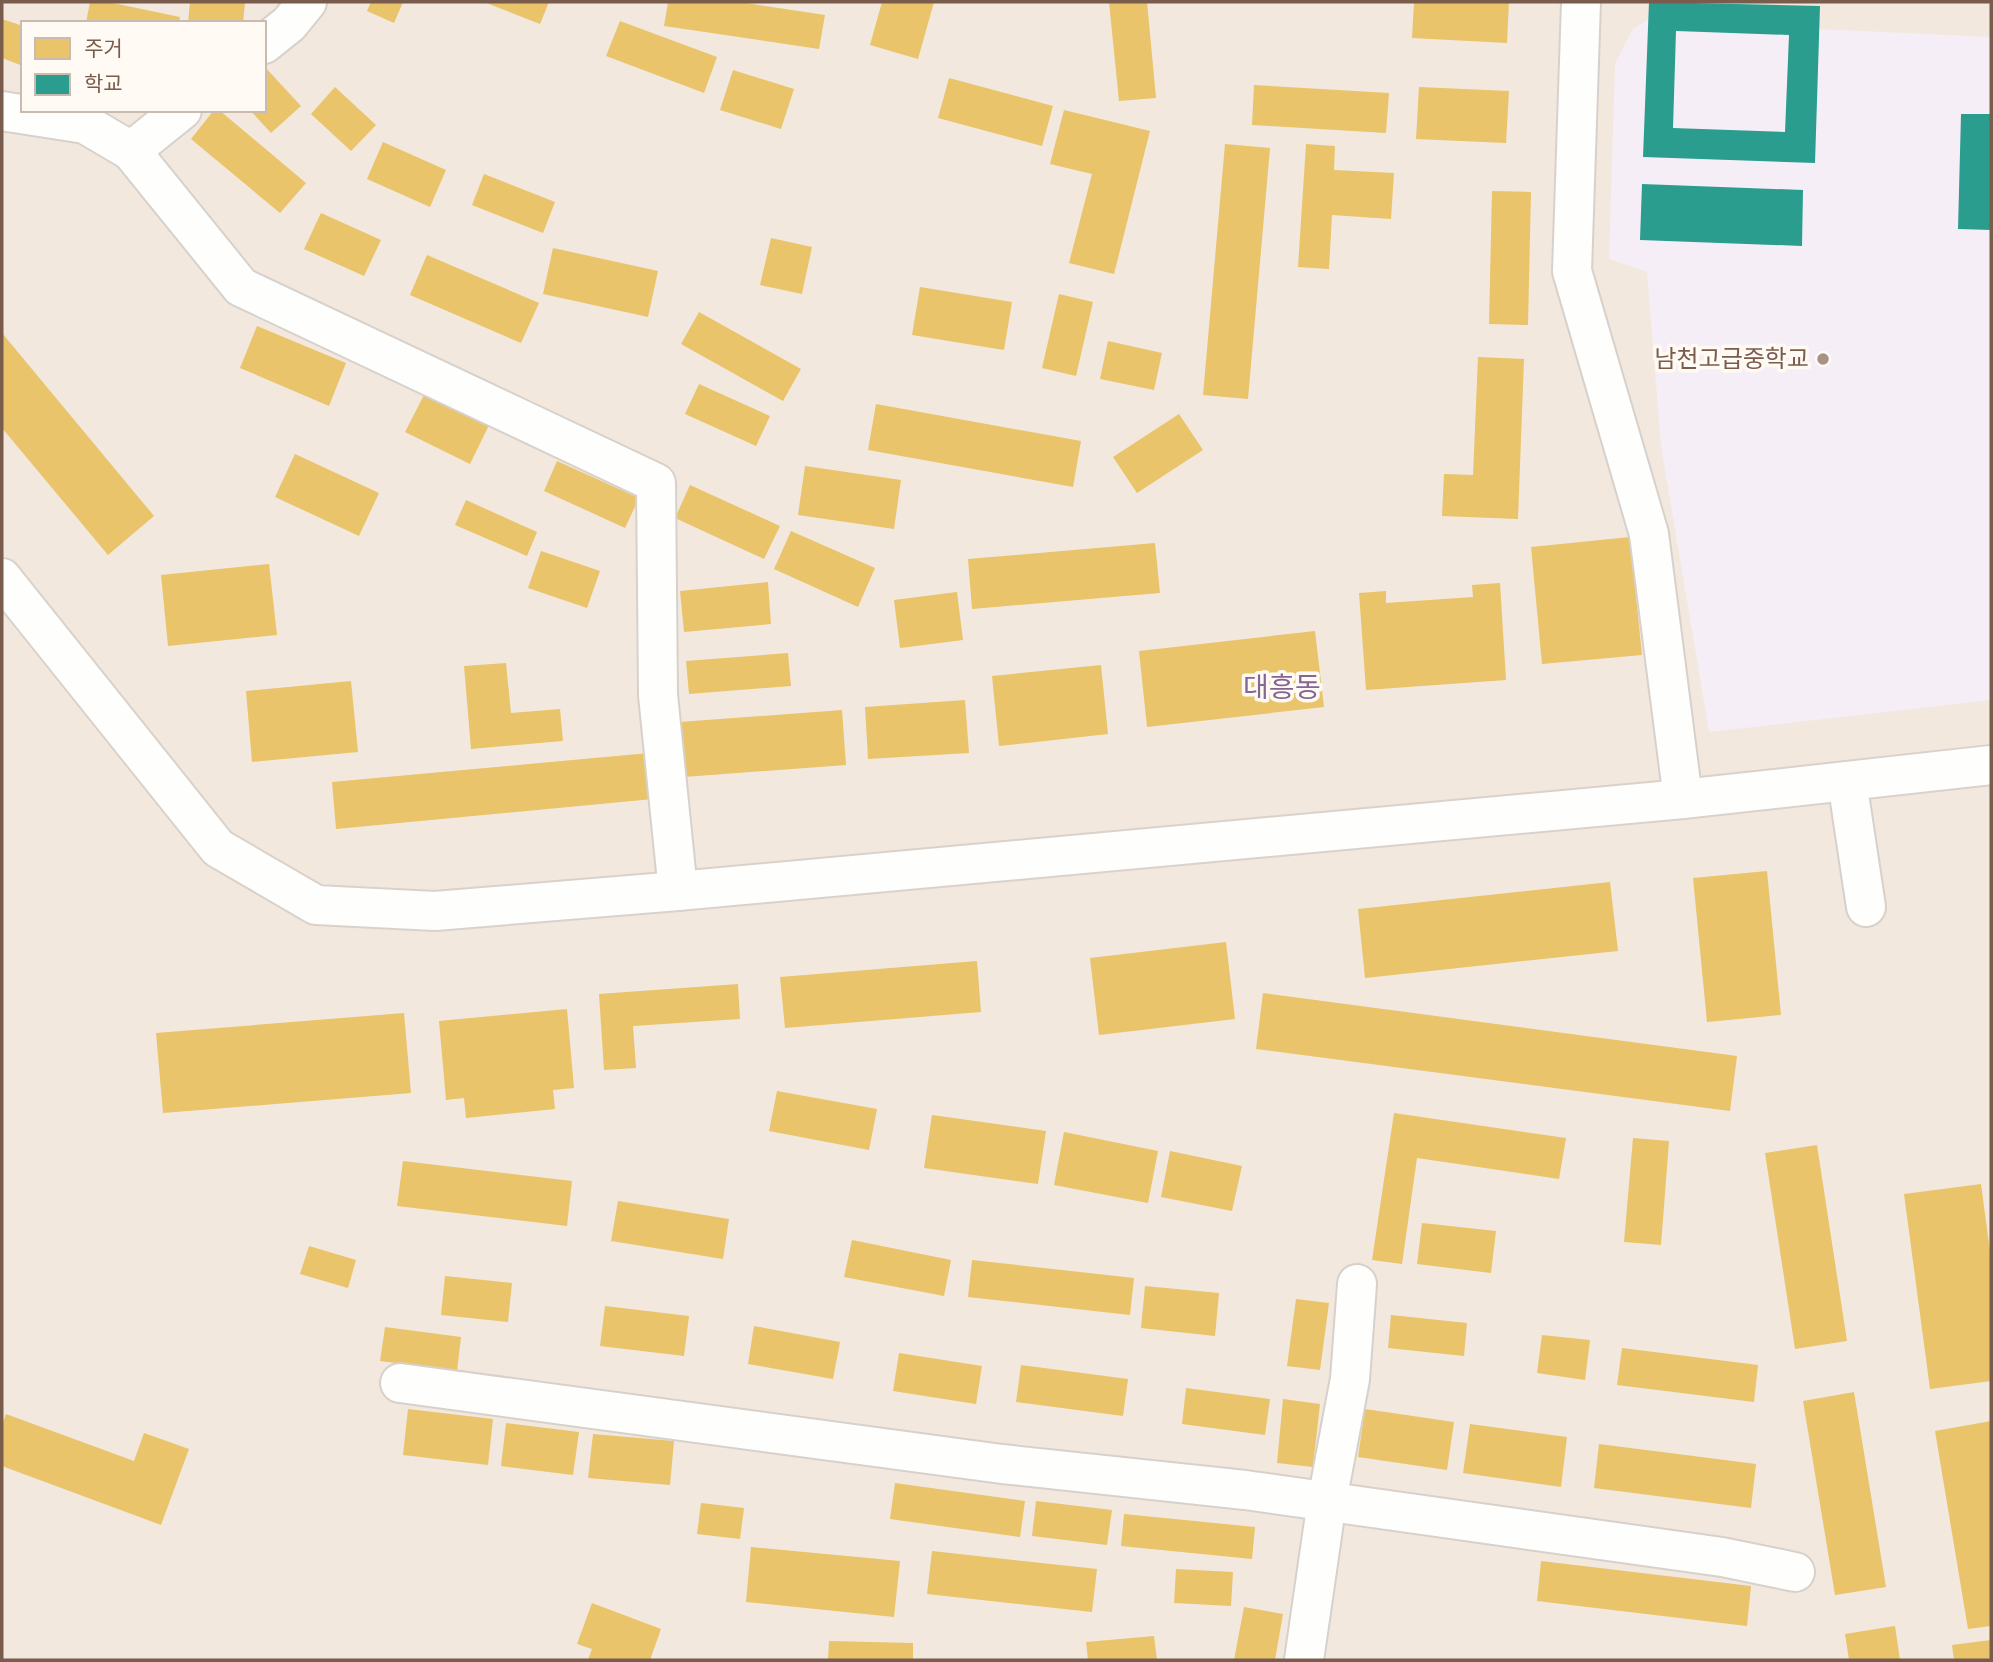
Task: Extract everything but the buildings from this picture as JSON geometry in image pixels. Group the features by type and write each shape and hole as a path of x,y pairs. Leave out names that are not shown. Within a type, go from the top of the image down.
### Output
{"street":[{"path":"266,42 289,24 307,2"},
{"path":"1581,2 1572,271 1649,534 1683,799"},
{"path":"2,111 85,124 131,152 242,287 656,483 658,695 678,891"},
{"path":"131,152 180,112"},
{"path":"2,579 218,848 316,905 435,911 678,891 1683,799 1991,765"},
{"path":"1847,781 1866,907"},
{"path":"1304,1660 1327,1501 1350,1379 1357,1284"},
{"path":"400,1384 1002,1464 1327,1501 1723,1557 1795,1572"}],"shaded area":[{"path":"2,2 1991,2 1991,1660 2,1660"},
{"name":"남천고급중학교","path":"1660,12 1818,29 1991,37 1991,700 1709,732 1661,446 1647,272 1609,259 1615,64 1633,29"}],"place":[{"name":"남천고급중학교","path":"1823,359"}],"district":[{"name":"대흥동","path":"1282,687"}]}
